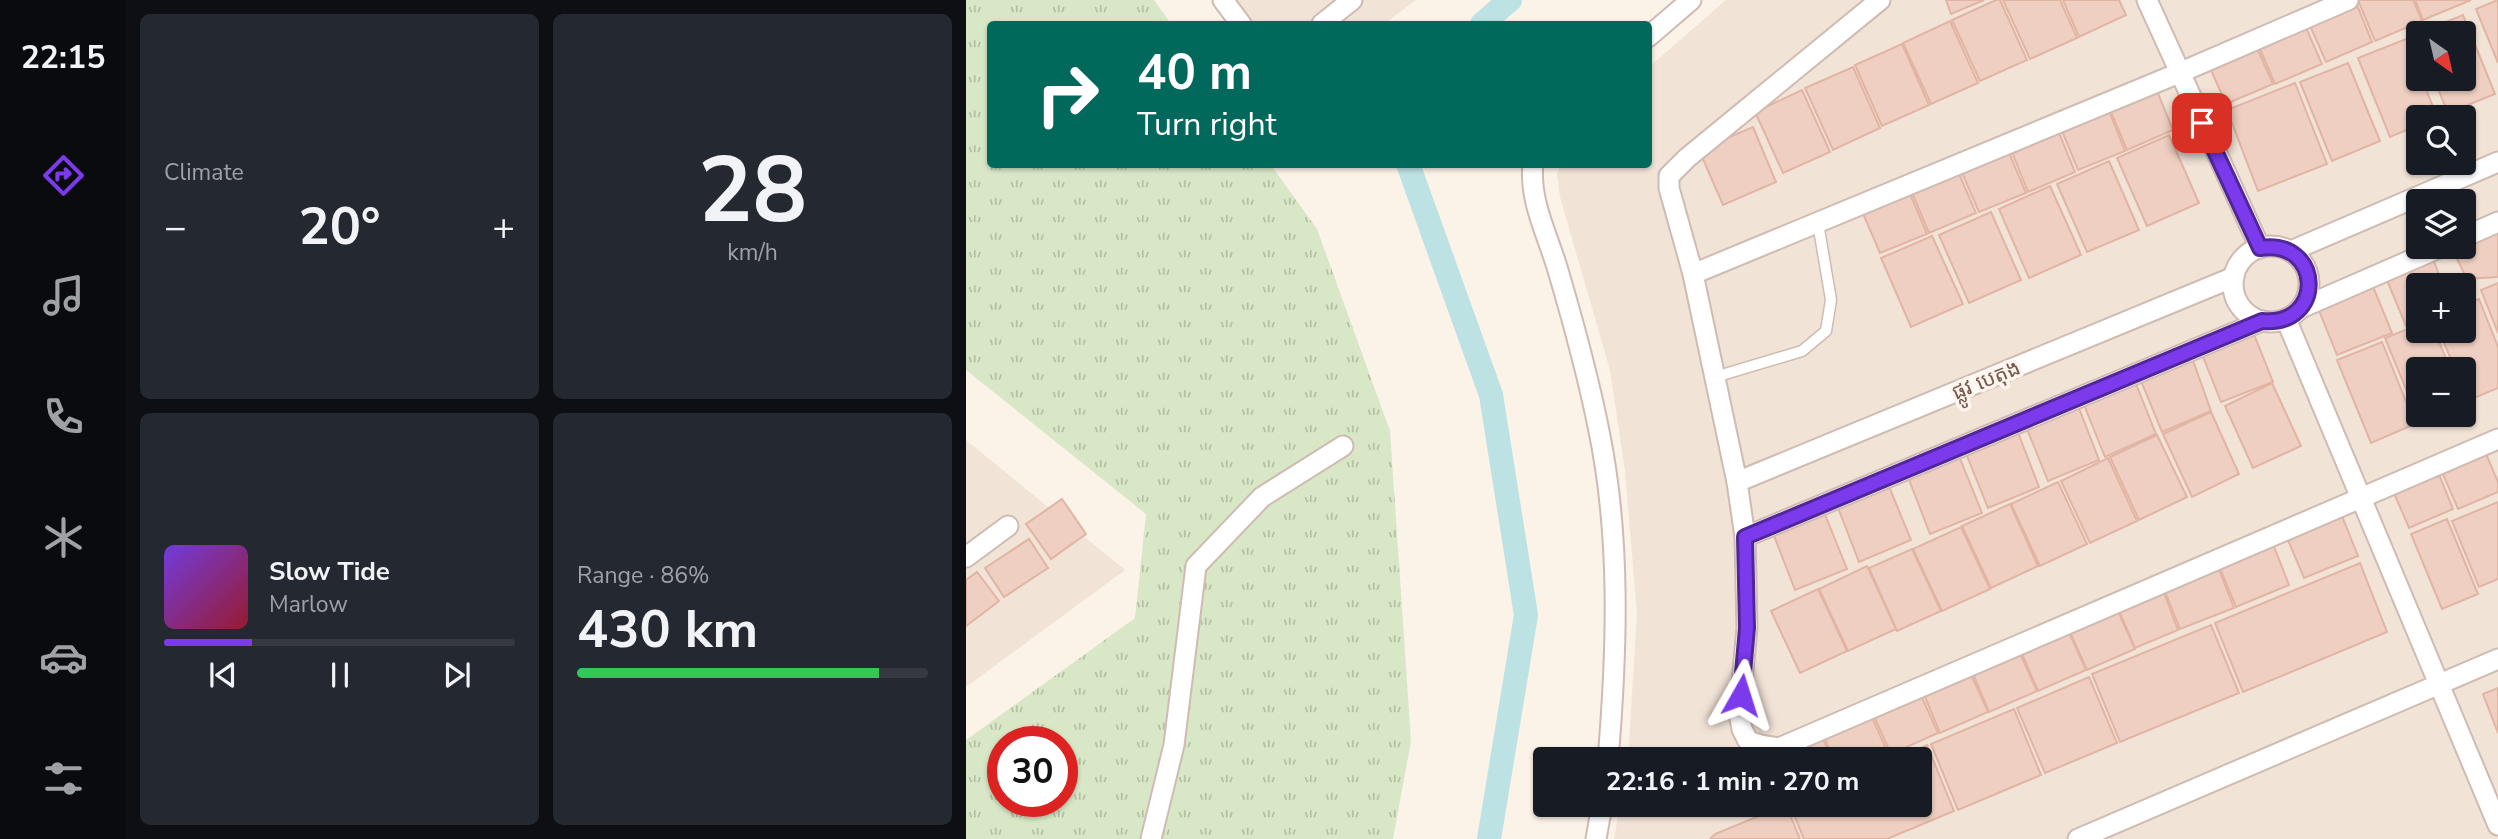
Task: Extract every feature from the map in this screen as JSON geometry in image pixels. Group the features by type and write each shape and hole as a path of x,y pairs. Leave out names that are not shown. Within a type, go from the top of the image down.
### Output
{"street":[{"path":"1223,0 1239,21"},
{"path":"1326,21 1352,0"},
{"path":"1652,34 1691,0"},
{"path":"1880,0 1687,158 1669,176 1669,188 1693,274 1715,377 1737,482 1745,537 1747,628 1739,714 1748,741 1779,748 2498,439"},
{"path":"2147,0 2260,248"},
{"path":"1693,274 2179,73 2348,0"},
{"path":"2291,251 2498,162"},
{"path":"1533,168 1535,201 1588,378 1609,499 1615,631 1609,747"},
{"path":"2476,232 2498,222"},
{"path":"2262,321 2243,309 2236,300 2234,288 2234,277 2241,262 2260,248 2281,247 2300,258 2309,277 2307,298 2294,314"},
{"path":"1745,537 2262,321 2274,322 2294,314 2415,259"},
{"name":"ផ្លូវ បេតុង","path":"1737,482 2234,277"},
{"path":"2294,314 2361,496 2498,825"},
{"path":"1151,839 1174,745 1196,566 1262,497 1343,446"},
{"path":"966,557 1008,526"},
{"path":"2078,839 2498,659"},
{"path":"1596,839 1600,817"}],"lane":[{"path":"1715,377 1802,351 1826,331 1831,300 1818,223"}],"shaded area":[{"path":"1212,0 1416,0 1388,21 1227,21"},
{"path":"1726,0 2498,0 2498,839 1614,839 1618,817 1932,817 1932,747 1629,747 1637,614 1625,471 1610,370 1560,197 1557,174 1559,168 1652,168 1652,64"},
{"path":"966,440 1125,570 966,687"}],"green space":[{"path":"966,0 1154,0 1169,21 987,21 987,168 1273,168 1317,229 1390,431 1411,741 1393,839 966,839 966,740 1135,618 1146,514 966,370"}],"building":[{"path":"1946,0 1984,0 1951,14"},
{"path":"2000,0 2027,60 1980,81 1952,20"},
{"path":"2003,0 2060,0 2077,38 2030,59"},
{"path":"2063,0 2119,0 2126,15 2079,37"},
{"path":"2355,0 2372,42 2326,62 2307,19"},
{"path":"2358,0 2413,0 2422,21 2406,21 2406,28 2375,41"},
{"path":"2415,0 2471,0 2423,20"},
{"path":"2498,0 2498,63 2476,9"},
{"path":"2463,15 2465,21 2448,21"},
{"path":"1950,21 1978,83 1931,104 1903,43"},
{"path":"2303,21 2322,64 2275,84 2256,40"},
{"path":"2406,39 2406,91 2427,91 2432,105 2406,105 2406,130 2390,137 2358,58"},
{"path":"2254,41 2273,84 2226,104 2207,61"},
{"path":"1902,44 1929,105 1882,126 1855,65"},
{"path":"2476,47 2495,94 2468,105 2445,105 2439,91 2476,91"},
{"path":"2348,63 2380,141 2332,161 2300,82"},
{"path":"1853,67 1880,128 1833,150 1805,88"},
{"path":"2295,83 2327,164 2258,191 2227,110"},
{"path":"2155,86 2173,130 2127,150 2108,105"},
{"path":"1802,90 1830,152 1783,173 1755,112"},
{"path":"2107,106 2125,151 2078,170 2060,126"},
{"path":"1753,127 1776,182 1723,205 1699,150"},
{"path":"2057,128 2075,172 2028,192 2010,147"},
{"path":"2169,135 2199,203 2147,226 2117,158"},
{"path":"2007,148 2026,193 1979,212 1960,168"},
{"path":"2109,161 2139,230 2087,252 2057,184"},
{"path":"1957,169 1976,213 1929,233 1910,188"},
{"path":"2050,186 2081,255 2029,278 1999,209"},
{"path":"1908,189 1927,234 1880,253 1861,209"},
{"path":"1991,212 2021,280 1969,303 1939,235"},
{"path":"2498,224 2498,277 2476,278 2476,273 2464,273 2457,259 2476,259 2476,233"},
{"path":"1932,236 1963,304 1911,327 1881,258"},
{"path":"2419,259 2433,259 2438,273 2406,273 2406,326 2384,273"},
{"path":"2370,279 2392,333 2337,355 2316,303"},
{"path":"2498,283 2498,333 2481,290"},
{"path":"2479,299 2498,347 2498,388 2476,397 2476,357 2450,357 2444,343 2476,343 2476,300"},
{"path":"2251,327 2273,382 2221,402 2200,349"},
{"path":"2406,330 2406,343 2440,343 2445,357 2406,357 2406,389 2385,338"},
{"path":"2382,342 2406,402 2408,427 2371,443 2337,360"},
{"path":"2191,355 2211,411 2162,432 2139,376"},
{"path":"2134,379 2156,434 2105,457 2082,400"},
{"path":"2272,383 2301,446 2253,468 2225,406"},
{"path":"2077,403 2099,460 2048,481 2025,424"},
{"path":"2211,412 2239,474 2192,497 2163,434"},
{"path":"2017,430 2039,487 1988,508 1965,451"},
{"path":"2157,435 2187,497 2139,520 2110,457"},
{"path":"2484,449 2498,482 2498,492 2458,509 2440,467"},
{"path":"1959,456 1982,513 1930,534 1908,477"},
{"path":"2108,458 2137,521 2090,543 2061,481"},
{"path":"2436,467 2453,509 2409,528 2391,486"},
{"path":"2058,482 2087,544 2040,566 2011,504"},
{"path":"1888,484 1911,540 1859,562 1837,505"},
{"path":"1062,499 1086,534 1051,559 1026,524"},
{"path":"2498,502 2498,579 2479,587 2452,521"},
{"path":"2010,504 2038,566 1991,588 1962,526"},
{"path":"2340,511 2358,556 2304,578 2285,533"},
{"path":"1824,512 1847,569 1795,590 1773,533"},
{"path":"2447,519 2478,594 2442,609 2411,534"},
{"path":"1961,527 1990,589 1942,611 1913,549"},
{"path":"1029,539 1048,568 1004,597 985,568"},
{"path":"2271,539 2289,585 2236,607 2217,561"},
{"path":"1912,549 1941,611 1897,631 1869,568"},
{"path":"2216,562 2234,608 2180,629 2162,584"},
{"path":"2360,563 2387,632 2243,692 2215,623"},
{"path":"1867,566 1896,629 1848,651 1819,589"},
{"path":"977,572 999,601 966,626 966,580"},
{"path":"2161,585 2178,630 2135,648 2116,604"},
{"path":"1818,589 1847,651 1800,673 1771,611"},
{"path":"2116,607 2135,649 2087,670 2068,628"},
{"path":"2211,625 2239,693 2120,742 2092,674"},
{"path":"2067,628 2086,670 2038,691 2020,649"},
{"path":"2018,649 2037,691 1989,712 1971,669"},
{"path":"1969,670 1988,712 1940,733 1922,690"},
{"path":"2089,677 2117,743 2045,773 2017,708"},
{"path":"2498,688 2498,733 2483,694"},
{"path":"1919,691 1938,733 1907,747 1888,747 1872,712"},
{"path":"2014,709 2041,775 1958,810 1931,744"},
{"path":"1870,713 1885,747 1828,747 1823,734"},
{"path":"1821,734 1826,747 1792,747"},
{"path":"1932,757 1954,811 1887,839 1804,839 1795,817 1932,817"},
{"path":"1757,817 1791,817 1800,839 1710,839 1715,834"}],"waterway":[{"path":"1486,21 1510,0"},
{"path":"1409,168 1491,395 1526,615 1489,839"}],"route":[{"path":"1741,695 1747,628 1745,537 2262,321 2286,319 2301,308 2309,288 2305,267 2300,258 2291,251 2281,247 2260,248 2202,123"}]}
